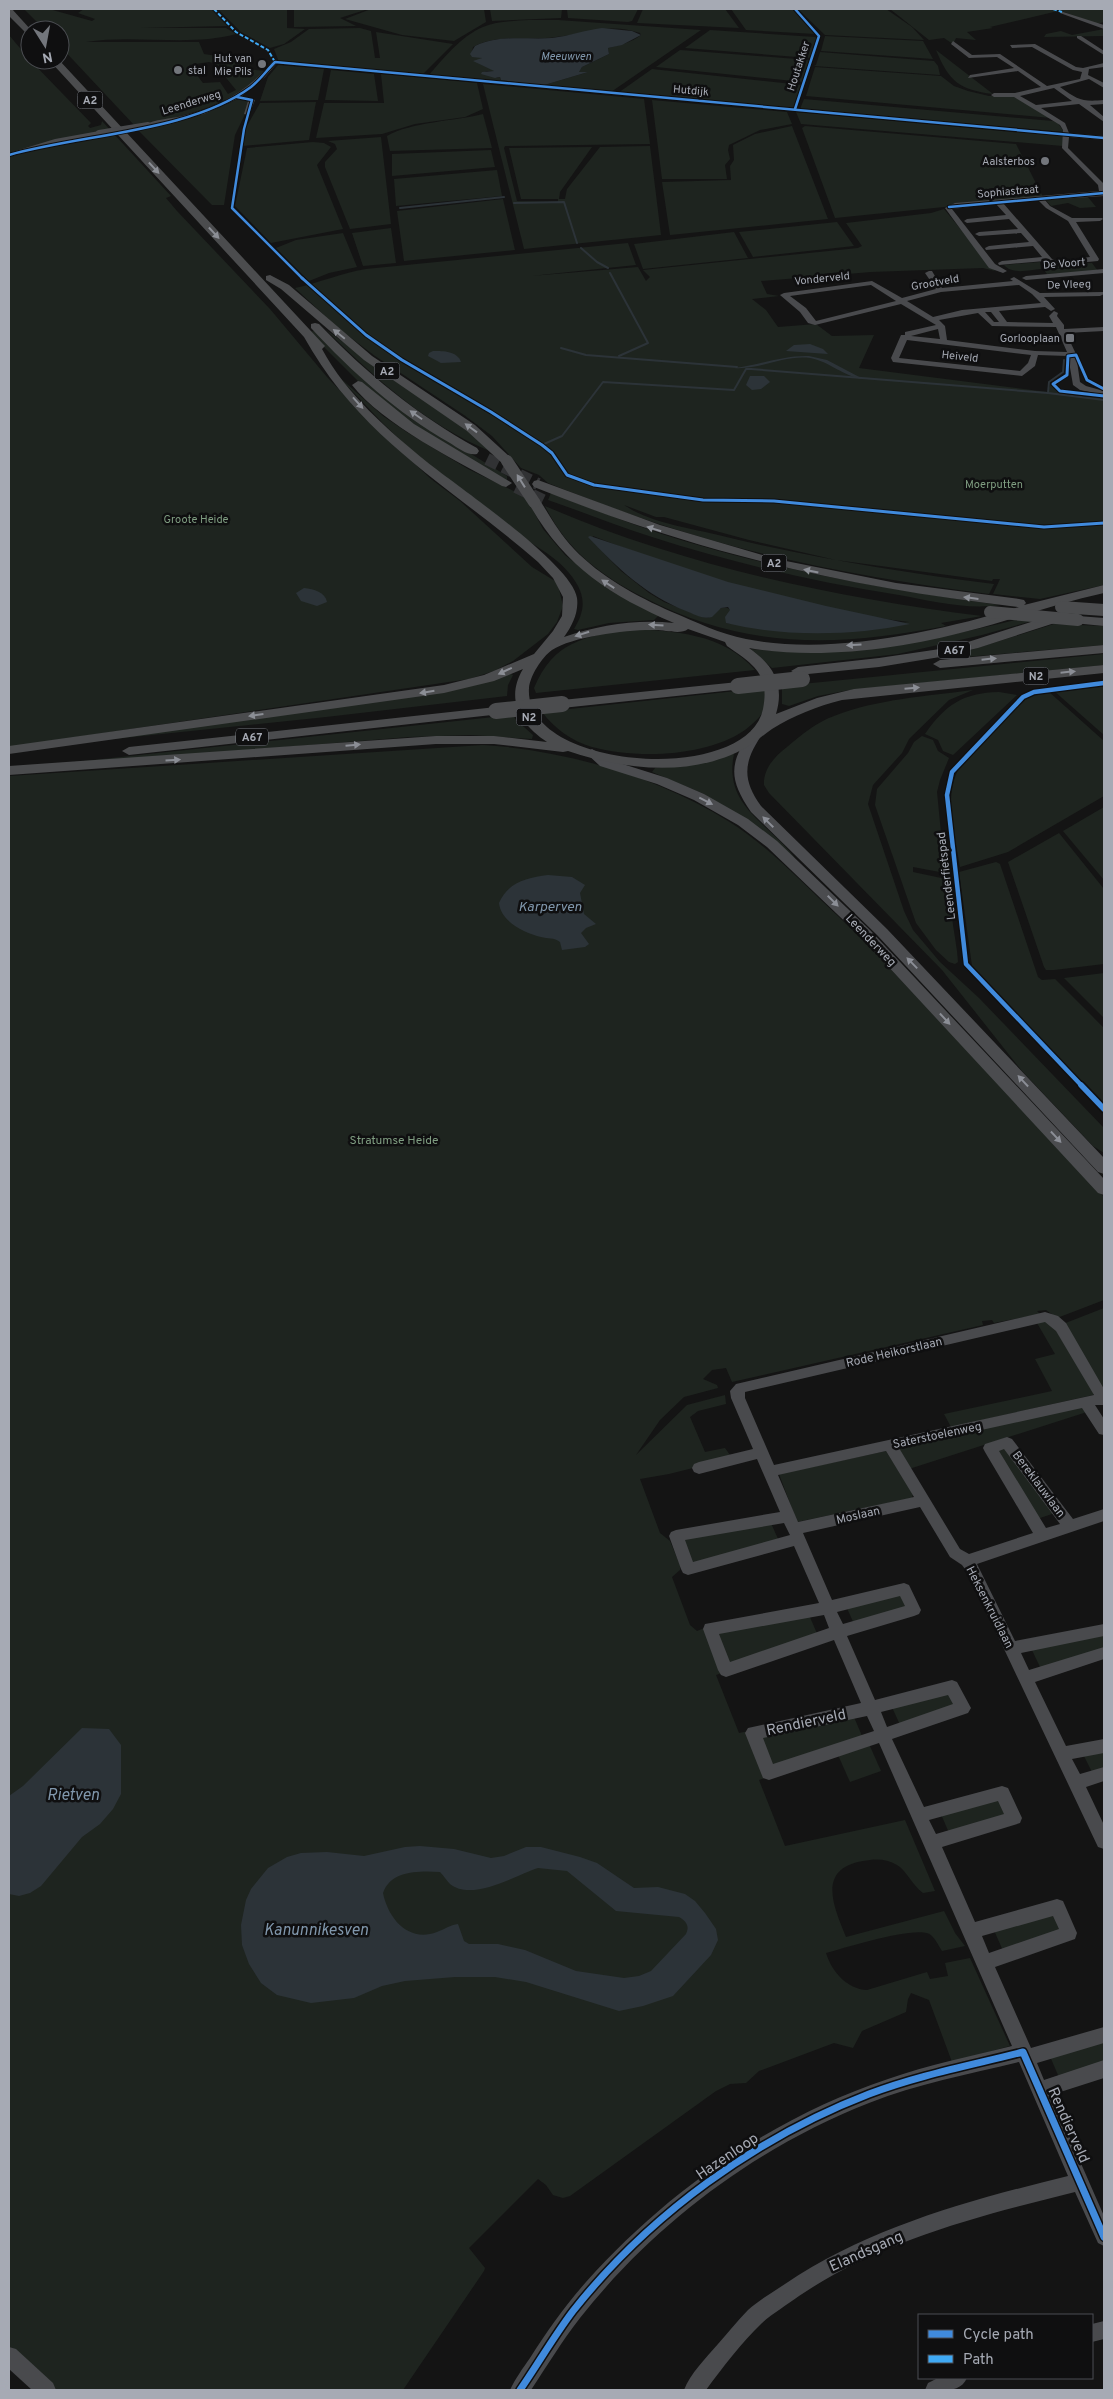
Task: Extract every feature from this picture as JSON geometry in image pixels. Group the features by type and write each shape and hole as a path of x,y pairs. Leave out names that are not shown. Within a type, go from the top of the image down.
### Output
{"highway":[{"path":"16,9 26,20"},
{"path":"9,11 20,23"},
{"name":"A2","path":"70,66 320,332 376,385 429,424 481,455"},
{"name":"A2","path":"63,70 310,337 374,402 433,443 506,483"},
{"name":"A2","path":"270,278 285,287 368,358 471,428 507,461 540,502 556,540 594,574 637,601 710,632"},
{"name":"A2","path":"310,337 326,366 373,418 426,467 544,560 562,579 570,598 570,616 559,635 543,652"},
{"name":"A2","path":"538,484 629,520 700,543 774,562 899,588 1019,604 1104,610"},
{"name":"A2","path":"540,502 648,539 761,572 862,593 990,612 1104,622"},
{"path":"543,652 585,633 622,626 659,625 710,632 725,638 751,644 786,648 893,642 953,630 1053,601 1104,589"},
{"name":"A67","path":"800,675 944,652 1104,605"},
{"path":"725,638 752,656 770,677 774,698 761,730"},
{"name":"A67","path":"9,764 800,675 1104,649"},
{"name":"N2","path":"543,652 528,670 521,684 521,696 525,710 535,725 559,743 592,753 634,762 680,762 722,753 743,744 761,730 798,710 846,696 1104,669"},
{"name":"A67","path":"9,750 437,690 489,678 543,652"},
{"name":"A67","path":"9,756 495,708"},
{"name":"A67","path":"9,771 436,740 494,740 577,748"}],"main road":[{"name":"Leenderweg","path":"761,730 745,748 739,771 742,788 756,809 882,932 1104,1168"},
{"name":"Leenderweg","path":"592,753 606,763 662,781 699,797 743,822 772,844 865,933 1104,1189"}],"street":[{"path":"1062,12 1104,27"},
{"path":"1079,38 1104,53"},
{"path":"953,43 971,57 998,55 1015,51 1009,44 1033,45 1085,73 1104,86"},
{"path":"998,55 1045,87"},
{"name":"Leenderweg","path":"9,155 55,141 148,125 194,114 237,97 257,84 275,62"},
{"path":"994,95 1015,94 1082,80 1088,68 1104,65"},
{"path":"970,77 1021,69"},
{"path":"1054,85 1074,100 1083,103 1104,120"},
{"path":"1015,94 1066,127 1065,148 1100,179 1104,193"},
{"path":"237,97 252,100 247,114"},
{"path":"1035,108 1104,102"},
{"path":"9,148 75,129"},
{"path":"1066,135 1104,138"},
{"name":"Sophiastraat","path":"1024,283 993,267 948,211 949,207 1104,193"},
{"path":"998,202 1048,259 1056,263 1095,259 1070,220 1050,208 1041,199"},
{"path":"967,221 1011,217"},
{"path":"1070,220 1100,219"},
{"path":"979,234 1023,231"},
{"path":"989,248 1035,244"},
{"path":"1002,263 1048,259"},
{"path":"1088,272 1093,280"},
{"name":"De Voort","path":"1024,283 1085,275 1088,272 1104,272"},
{"path":"929,273 940,290"},
{"name":"Vonderveld","path":"872,283 902,300 815,322 811,321 803,310 784,296 788,293 872,283"},
{"path":"1024,283 1030,292 1038,296 1054,313 1053,316 1062,328 1072,354 1074,374 1068,382 1075,386 1104,393"},
{"name":"Grootveld","path":"902,300 940,290 1024,283"},
{"name":"De Vleeg","path":"1038,296 1103,292"},
{"name":"Grootveld","path":"902,300 941,326"},
{"path":"934,320 962,312 1047,305"},
{"path":"993,309 1005,324"},
{"path":"980,311 992,324 1104,329"},
{"path":"904,337 941,326 944,342"},
{"path":"904,337 1034,353 1072,354"},
{"name":"Heiveld","path":"904,337 894,358 896,360 1022,374 1032,364 1034,353"},
{"name":"Rode Heikorstlaan","path":"737,1391 741,1388 1045,1318 1053,1320 1062,1327 1104,1399"},
{"name":"Rendierveld","path":"737,1391 738,1398 827,1608 972,1931 1080,2182 1098,2205 1104,2237"},
{"name":"Saterstoelenweg","path":"770,1471 1104,1399"},
{"path":"1086,1402 1104,1430"},
{"name":"Bereklauwlaan","path":"1043,1536 990,1448 1008,1442 1070,1526"},
{"name":"Heksenkruidlaan","path":"890,1445 955,1553 967,1561 1104,1842"},
{"path":"699,1468 761,1452"},
{"name":"Moslaan","path":"794,1528 922,1500"},
{"name":"Bereklauwlaan","path":"967,1561 1104,1515"},
{"path":"794,1528 688,1569 676,1536 794,1528"},
{"path":"904,1589 914,1610 838,1632 726,1670 710,1629 827,1608 904,1589"},
{"path":"1011,1648 1104,1630"},
{"path":"1025,1678 1104,1653"},
{"name":"Rendierveld","path":"952,1686 963,1708 883,1735 769,1773 753,1733 871,1708 952,1686"},
{"path":"1061,1754 1104,1746"},
{"path":"1076,1783 1104,1774"},
{"path":"919,1816 1002,1793 1014,1818 931,1843"},
{"path":"972,1931 1057,1907 1069,1934 985,1963"},
{"path":"1024,2055 1104,2035"},
{"name":"Hazenloop","path":"524,2389 580,2303 657,2224 723,2171 795,2126 833,2108 908,2082 1024,2055"},
{"name":"Rendierveld","path":"1040,2090 1104,2069"},
{"name":"Elandsgang","path":"694,2390 752,2319 794,2288 844,2258 914,2230 991,2204 1080,2182"},
{"path":"9,2356 46,2390"},
{"path":"935,2390 955,2379"}],"green space":[{"path":"24,9 49,9 92,21 95,19 78,13 84,9 211,9 227,26 141,28 226,28 236,34 200,40 123,39 86,42 199,42 204,54 237,59 240,68 265,71 237,94 205,109 171,119 135,126 70,57 70,20 35,20","holes":["214,63 236,90 228,94 220,82 203,83 189,65"]},
{"path":"218,9 287,9 287,28 305,29 284,44 270,48 241,32"},
{"path":"294,9 368,9 340,18 356,26 294,27"},
{"path":"371,9 484,9 486,22 454,41 402,35 345,19"},
{"path":"490,9 562,9 561,18 492,21"},
{"path":"562,9 638,9 632,21 628,22 568,18 567,10"},
{"path":"643,9 725,9 739,28 637,23"},
{"path":"731,9 792,9 816,34 746,30"},
{"path":"798,9 886,9 912,27 924,40 825,35"},
{"path":"890,9 1050,9 1058,11 990,27 993,28 967,32 976,40 956,38 953,44 944,38 929,40"},
{"path":"1056,9 1104,9 1104,22 1097,24"},
{"path":"529,20 558,20 701,30 611,92 541,86 588,72 578,73 582,67 609,54 608,48 633,40 641,35 640,33 608,29 567,36 493,40 473,47 471,56 481,57 480,64 495,71 485,71 497,78 500,77 501,80 525,84 428,76 453,49 475,31 494,24"},
{"path":"360,28 371,31 375,58 380,58 376,32 453,44 422,75 279,62 274,49 291,42 309,29"},
{"path":"1104,29 1104,36 1044,37 1046,34 1061,31 1072,35"},
{"path":"710,30 815,37 817,39 810,58 685,48"},
{"name":"Groote Heide","path":"9,35 20,48 20,70 40,70 91,123 88,126 90,128 101,125 102,121 171,196 166,198 177,211 270,309 327,377 371,423 431,479 460,501 532,567 555,581 563,606 557,622 548,634 513,661 494,671 469,679 9,747"},
{"path":"825,36 923,41 933,59 821,51"},
{"path":"680,50 810,61 803,82 656,67"},
{"path":"936,50 993,94 972,90 957,82 946,69"},
{"path":"820,52 934,61 938,66 940,75 814,66"},
{"path":"278,65 324,69 318,100 260,101 268,77"},
{"path":"815,67 941,76 954,86 968,91 989,96 1013,96 1051,118 806,96"},
{"path":"652,69 802,85 794,108 618,93"},
{"path":"331,70 374,74 378,101 325,100"},
{"path":"381,74 477,83 483,109 465,117 415,124 382,134 316,138 324,103 384,103"},
{"path":"483,84 644,99 650,144 505,146 504,148 517,201 558,202 558,199 521,199 509,148 592,147 560,192 559,199 565,199 567,189 600,147 650,146 661,235 524,249"},
{"path":"804,99 1053,121 1058,123 1064,132 800,109"},
{"path":"236,100 248,100 249,106 235,135 224,205 212,205 136,128 214,109"},
{"path":"652,100 787,112 792,124 760,130 729,145 730,159 725,165 727,179 662,179"},
{"path":"316,102 309,140 242,146 244,131 260,103"},
{"path":"796,112 1064,136 1063,146 801,124"},
{"path":"483,114 492,148 390,151 387,136 397,131"},
{"path":"792,126 828,219 670,235 662,182 731,180 730,166 734,160 733,145 755,134"},
{"path":"805,126 1016,144 1043,197 835,218 802,128"},
{"path":"381,137 391,224 350,229 325,167 325,162 337,149 335,144 328,141"},
{"path":"313,142 324,143 331,147 317,165 343,229 271,243 235,206 247,148"},
{"path":"491,150 495,167 392,176 392,154"},
{"path":"497,170 502,196 396,206 394,179"},
{"path":"1087,196 1096,207 1080,208 1068,203 1051,206 1045,199"},
{"path":"503,199 515,250 404,261 397,211"},
{"name":"Moerputten","path":"944,209 995,271 983,268 871,272 761,281 767,294 779,296 752,299 766,310 778,327 816,324 832,336 874,335 859,368 1047,392 1051,384 1054,389 1067,394 1104,398 1104,585 1040,599 993,594 1000,579 993,579 992,581 837,560 994,584 989,594 906,582 783,559 662,525 548,483 539,475 521,468 492,436 464,415 375,356 338,328 295,288 366,269 628,243 636,265 531,276 638,267 646,281 650,277 643,270 858,248 862,246 846,223 931,213","holes":["624,505 656,517 664,517 749,540 835,560 667,523 644,516"]},
{"path":"837,222 854,246 753,257 739,232"},
{"path":"391,228 396,263 363,266 352,233"},
{"path":"734,232 748,258 643,269 634,244"},
{"path":"343,233 357,267 329,273 309,281 276,248 296,240"},
{"path":"1046,260 1050,264 1092,263 1098,271 1047,274 1044,270 1085,267 1043,269 1045,264 1042,261"},
{"path":"1040,262 1041,269 1026,271 1012,270 1004,265"},
{"path":"325,329 479,439 492,452 445,429 402,399"},
{"path":"314,331 445,438 507,476 507,480 435,441 365,388 309,332"},
{"path":"338,376 383,416 408,433 468,469 526,497 543,529 565,555 602,584 669,620 658,616 654,620 609,623 578,630 574,629 580,618 583,603 582,597 578,586 563,567 554,558 493,517 430,467 394,434"},
{"path":"551,493 661,534 773,565 848,581 1000,605 962,606 774,571 682,546 626,528 548,500"},
{"path":"545,506 651,546 760,576 870,599 982,616 941,623 946,626 906,633 829,640 791,639 755,635 718,627 681,614 627,589 586,560 554,522","holes":["593,536 749,589 829,609 909,622 790,631 726,623 731,610 728,608 719,609 708,618 664,602 649,593 621,571 592,541"]},
{"path":"1015,620 1032,621 982,635 898,654 772,668 751,649 818,652 851,650 950,635"},
{"path":"1054,624 1104,626 1104,645 942,659"},
{"path":"629,629 680,633 713,641 728,648 755,670 536,693 534,688 542,672 561,651 584,639"},
{"path":"1104,654 1104,665 850,690 818,696 789,706 782,704 782,686"},
{"path":"508,673 513,675 508,685 507,696 104,740 353,704"},
{"path":"1104,685 1104,735 1053,690"},
{"path":"765,688 764,711 745,730 711,746 671,753 629,753 592,747 564,734 542,712"},
{"path":"973,690 949,700 909,739 902,753 873,785 868,804 904,911 913,930 940,962 979,998 1104,1128 1104,1153 1093,1146 1022,1071 942,970 769,793 764,785 765,774 778,754 809,729 821,722 850,710 885,702"},
{"path":"1048,691 1104,741 1104,796 1008,852 960,867 953,829 951,804 954,780 959,768 1029,695"},
{"path":"999,692 1017,695 953,755 943,751 938,740 925,734 940,715 956,702 975,695"},
{"path":"513,715 533,735 532,739 471,735 409,737 9,769"},
{"path":"922,736 933,740 938,751 949,758 937,792 945,873 913,867 913,872 946,879 957,951 958,962 955,964 949,962 936,950 916,923 875,805 877,789 908,753 914,742"},
{"name":"Stratumse Heide","path":"483,745 546,753 610,768 672,791 701,805 743,831 786,866 870,948 1104,1197 1104,1300 1057,1318 1046,1310 1037,1311 1040,1314 994,1323 992,1320 982,1321 983,1325 732,1382 726,1368 712,1370 703,1379 717,1385 718,1388 684,1397 660,1420 636,1455 687,1405 725,1395 726,1404 698,1411 690,1417 705,1452 725,1448 730,1455 721,1461 640,1479 660,1533 670,1541 680,1565 680,1570 672,1577 690,1625 697,1631 707,1627 725,1672 716,1675 739,1733 749,1731 767,1777 759,1780 785,1846 905,1820 935,1891 923,1893 901,1868 889,1861 871,1860 848,1865 839,1872 834,1881 832,1891 837,1914 846,1937 944,1911 955,1933 965,1946 942,1951 936,1940 927,1933 906,1933 826,1953 832,1967 847,1983 867,1990 927,1972 930,1979 948,1976 945,1963 970,1958 1010,2046 952,2062 929,2000 911,1993 906,2012 862,2031 853,2048 834,2043 759,2071 746,2083 730,2084 716,2091 570,2196 563,2198 553,2195 546,2185 538,2179 469,2248 485,2268 484,2271 403,2390 52,2390 9,2351 9,776"},
{"path":"734,754 732,772 735,787 741,800 750,812 795,858 704,794 652,772 655,768 688,766"},
{"path":"1104,807 1104,880 1063,831"},
{"path":"1059,833 1104,889 1104,964 1054,970 1046,970 1044,967 1008,862"},
{"path":"996,862 1000,864 1038,977 1042,980 1055,979 1104,1028 1104,1109 973,973 959,872"},
{"path":"1104,973 1104,1018 1064,978"},
{"path":"1104,1308 1104,1393 1063,1324"},
{"path":"1051,1322 1094,1392 1093,1395 951,1427 944,1414 1052,1391 1035,1359 1055,1354 1037,1323"},
{"path":"1083,1406 1090,1411 909,1469 899,1450 902,1446"},
{"path":"1005,1446 1058,1512 1034,1520 996,1450"},
{"path":"886,1451 913,1494 912,1498 797,1522 779,1474"},
{"path":"770,1521 779,1541 693,1566 680,1537"},
{"path":"901,1593 910,1606 855,1626 846,1606"},
{"path":"809,1615 819,1638 727,1668 712,1629"},
{"path":"1104,1633 1104,1650 1041,1669 1030,1646"},
{"path":"947,1691 958,1705 901,1727 891,1705"},
{"path":"853,1715 863,1738 773,1769 758,1735"},
{"path":"869,1744 881,1771 850,1782 838,1755"},
{"path":"1104,1748 1104,1773 1094,1776 1082,1752"},
{"path":"997,1797 1008,1813 950,1835 940,1812"},
{"path":"1052,1911 1064,1928 1004,1953 993,1928"},
{"path":"1104,2038 1104,2066 1061,2082 1049,2054"}],"water":[{"name":"Meeuwven","path":"602,28 632,31 641,35 622,45 608,48 609,54 582,67 579,72 588,72 541,86 501,80 500,77 495,78 481,74 482,72 494,71 473,61 482,58 472,57 470,54 475,46 494,40 552,38"},
{"path":"810,344 823,349 828,354 786,351 794,345"},
{"path":"433,351 453,354 461,362 441,363 428,356"},
{"path":"809,356 827,360 863,379 856,378 824,362 810,358 790,359 753,367 734,368 790,357"},
{"path":"750,376 764,376 770,382 761,389 752,390 746,385"},
{"path":"590,536 728,582 910,624 841,633 794,633 748,628 726,623 725,617 730,610 728,607 721,608 712,617 702,617 672,605 645,589 610,560 588,537"},
{"path":"304,588 318,592 324,596 327,602 317,606 301,601 296,593"},
{"name":"Karperven","path":"548,875 572,877 585,885 580,893 584,914 596,924 586,928 581,933 589,944 585,947 562,950 558,940 544,938 521,929 504,916 499,903 508,890 519,882"},
{"name":"Rietven","path":"82,1728 109,1729 121,1745 121,1794 113,1809 100,1824 82,1837 41,1886 30,1893 19,1896 9,1894 9,1796 23,1786"},
{"name":"Kanunnikesven","path":"420,1846 454,1849 491,1858 504,1856 526,1847 541,1847 580,1857 597,1863 634,1888 658,1887 685,1894 695,1901 705,1913 716,1929 718,1940 711,1955 673,1996 643,2006 619,2011 526,1982 495,1977 455,1977 405,1981 382,1986 354,1998 311,2003 277,1995 261,1983 249,1964 242,1945 241,1925 246,1900 251,1889 268,1868 287,1857 301,1853 327,1852 364,1856 405,1847","holes":["538,1868 567,1871 616,1911 679,1917 687,1924 686,1934 651,1971 639,1976 624,1978 576,1971 525,1950 498,1944 469,1944 464,1941 458,1924 427,1935 408,1931 401,1926 389,1911 383,1893 392,1880 415,1872 440,1872 450,1884 459,1889 470,1890 482,1889"]}],"waterway":[{"path":"400,208 504,197"},
{"path":"514,203 564,202 577,243"},
{"path":"581,248 597,262 608,268"},
{"path":"610,273 648,343 619,356"},
{"path":"561,348 586,355 737,367"},
{"path":"1048,393 1049,382 1063,372 1064,360"},
{"path":"544,444 562,436 603,382 734,390 746,369 751,369 1048,393"},
{"path":"1048,393 1104,400"}],"tunnel":[{"path":"487,459 538,484"},
{"path":"516,487 547,502"}],"marked path":[{"path":"214,9 236,32 268,50 275,62 279,63"},
{"path":"1053,9 1062,12"}],"cycle path":[{"name":"Houtakker","path":"795,9 819,36 795,109"},
{"name":"Hutdijk","path":"9,155 42,146 189,116 222,104 252,86 275,62 1104,138"},
{"path":"237,97 252,100 244,129 232,208 307,283 366,335 402,360 491,412 542,445 552,453 567,475 594,485 703,500 774,501 1044,527 1104,523"},
{"path":"949,207 1104,193"},
{"path":"1104,389 1091,384 1084,377 1076,355 1068,356 1067,375 1053,384 1060,391 1104,396"},
{"name":"Leenderfietspad","path":"1104,683 1034,692 1023,697 952,772 947,795 966,964 1104,1109"},
{"path":"520,2390 572,2313 610,2269 642,2237 712,2180 749,2154 788,2131 828,2111 888,2087 926,2076 1023,2052 1104,2237"}],"place":[{"name":"Hut van Mie Pils","path":"262,64"},
{"name":"stal","path":"178,70"},
{"name":"Aalsterbos","path":"1045,161"},
{"name":"Gorlooplaan","path":"1070,338"}]}
